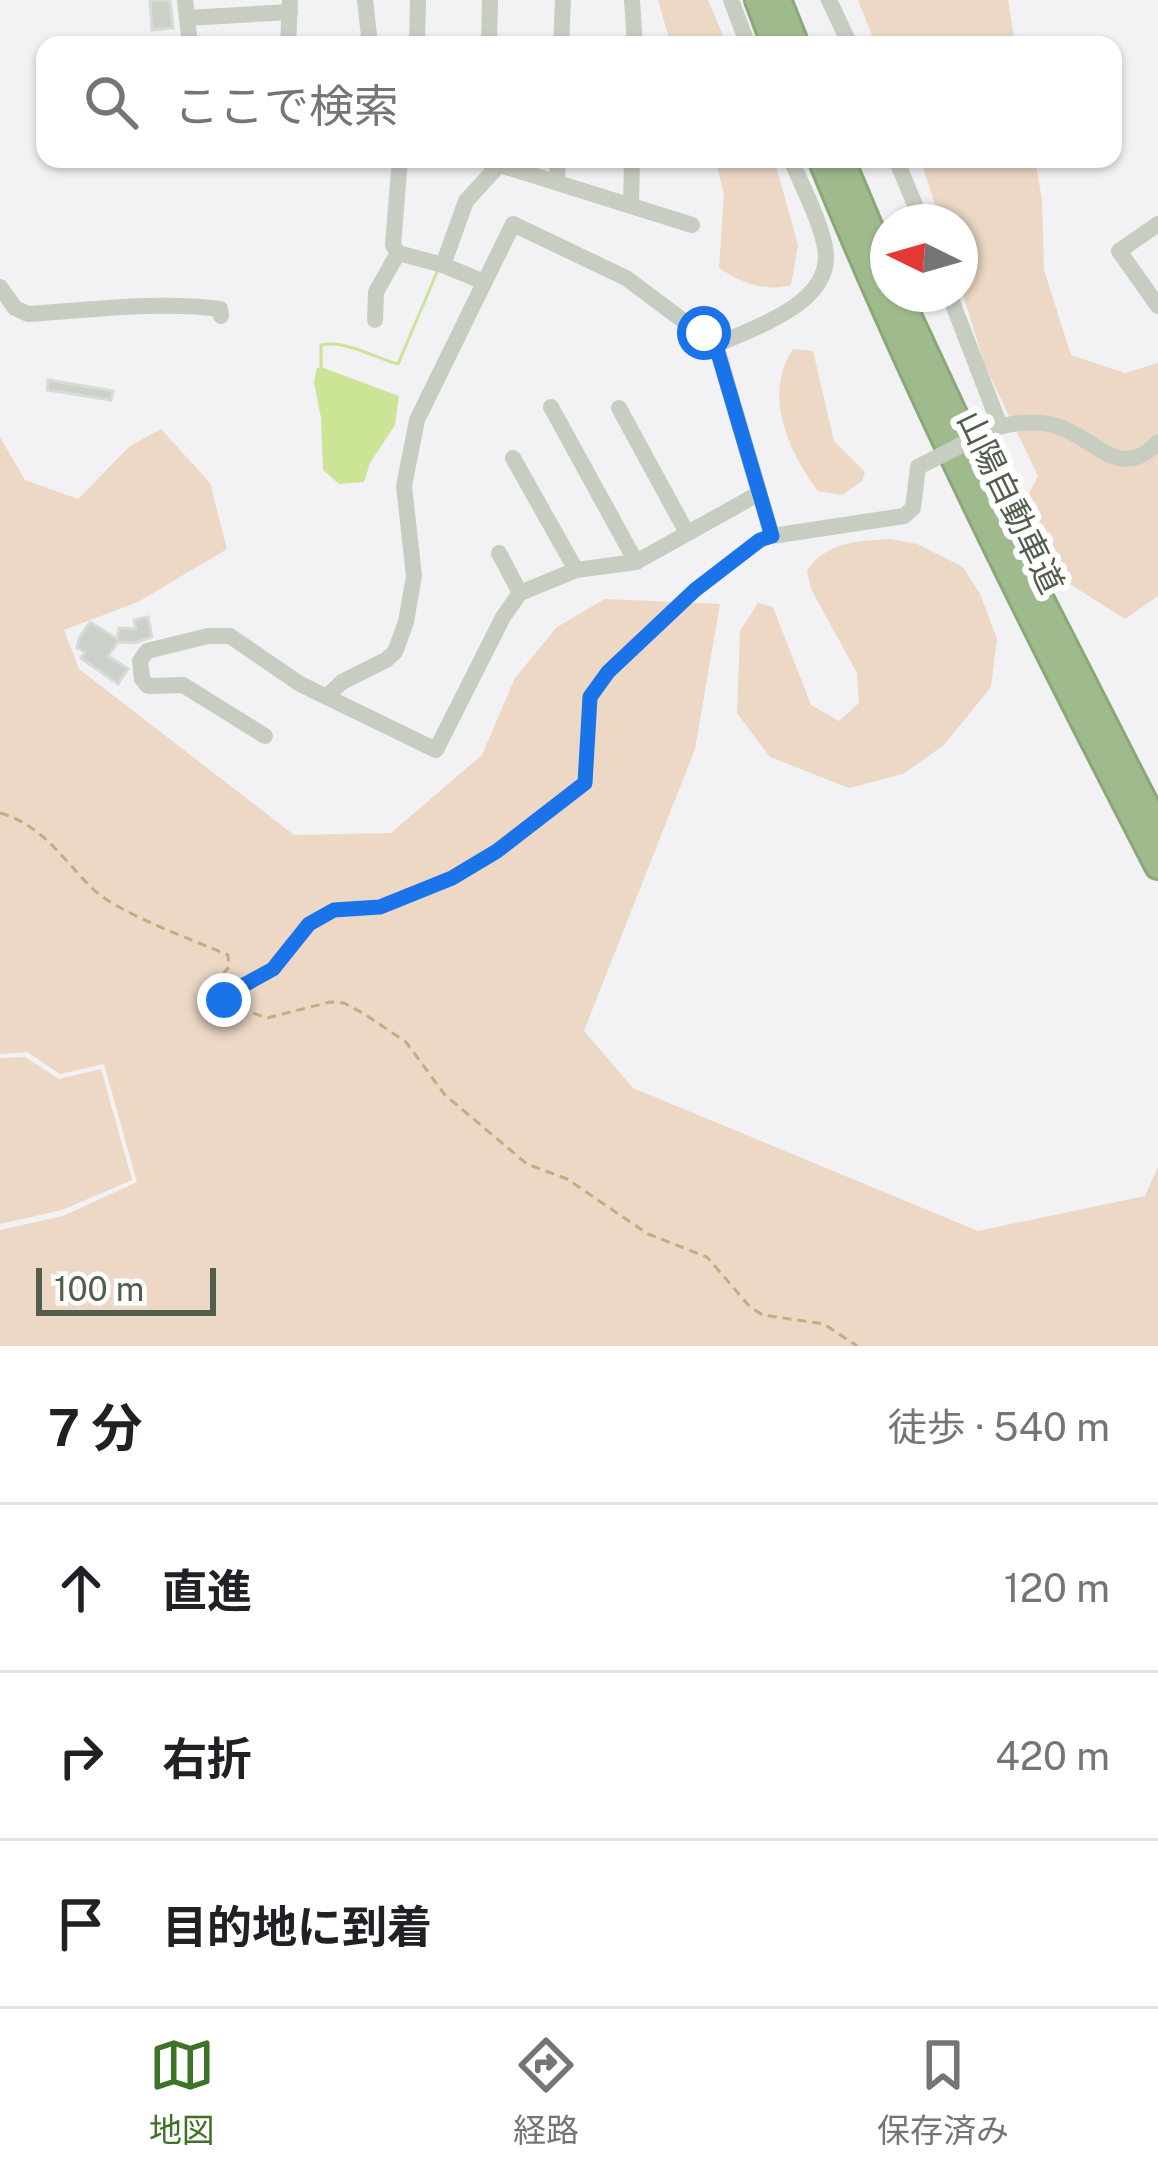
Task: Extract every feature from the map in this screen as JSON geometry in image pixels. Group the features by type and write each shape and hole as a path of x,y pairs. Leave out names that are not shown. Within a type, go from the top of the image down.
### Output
{"highway":[{"path":"758,0 772,36"},
{"path":"778,0 792,36"},
{"name":"山陽自動車道","path":"825,168 934,419 1158,866"},
{"path":"846,168 870,227"},
{"name":"山陽自動車道","path":"906,312 1036,590 1156,824"}],"street":[{"path":"365,0 369,36"},
{"path":"417,36 418,0"},
{"path":"489,36 490,0"},
{"path":"562,36 563,0"},
{"path":"632,0 634,36"},
{"path":"730,0 744,36"},
{"path":"830,0 846,36"},
{"path":"186,9 290,6 288,36"},
{"path":"399,168 393,245 398,253 484,282"},
{"path":"442,266 466,201 484,168"},
{"path":"511,168 692,225"},
{"path":"557,182 558,168"},
{"path":"631,206 632,168"},
{"path":"716,346 804,300 818,285 826,249 794,168"},
{"path":"900,168 915,204"},
{"path":"326,697 342,682 395,652 414,576 404,486 417,420 513,224 626,278 716,346 772,536 904,516 913,508 914,475 919,467 995,428 1053,424 1121,460 1146,455 1158,442"},
{"path":"1158,224 1119,251 1158,306"},
{"path":"375,320 376,292 398,253"},
{"path":"0,287 15,308 28,314 190,305 220,309 221,316"},
{"path":"955,312 995,428"},
{"path":"551,407 636,562"},
{"path":"619,408 687,533"},
{"path":"513,458 576,570"},
{"path":"265,736 183,685 148,686 140,661 147,651 222,634 326,697 436,750 503,617 520,593 576,570 636,562 758,494"},
{"path":"499,553 520,593"}],"path":[{"path":"224,1000 273,969 309,924 334,910 380,907 418,894 497,851 559,806 585,783 590,697 608,672 695,590 760,540 772,536"},
{"path":"0,813 23,821 76,866 94,891 227,955 229,967 204,996 267,1018 330,1002 344,1003 406,1042 445,1095 527,1164 567,1179 648,1234 707,1257 763,1316 824,1324 857,1346"}],"shaded area":[{"path":"658,0 708,0 723,36 668,36"},
{"path":"858,0 1008,0 1014,36 872,36"},
{"path":"717,168 777,168 798,245 791,285 754,285 719,268 724,194"},
{"path":"923,168 1037,168 1044,270 1071,355 1125,373 1158,363 1158,596 1125,619 1065,581 1023,505 1038,476 985,366 968,312 978,312 978,204 935,204"},
{"path":"793,349 813,351 834,441 865,472 862,481 842,495 818,491 789,440 780,385"},
{"path":"321,367 399,396 395,425 370,463 364,482 339,484 323,470 314,382"},
{"path":"161,429 210,483 227,549 138,602 64,630 79,669 294,835 391,833 482,755 515,678 557,627 605,599 720,604 695,749 584,1031 633,1088 978,1231 1145,1196 1158,1167 1158,1346 0,1346 0,1230 63,1216 137,1182 104,1064 60,1074 27,1052 0,1054 0,437 25,480 78,499 130,446"},
{"path":"890,539 917,544 963,567 980,594 997,639 991,687 944,745 903,774 849,788 770,757 737,713 740,631 758,603 773,607 811,705 839,721 859,703 857,673 811,589 807,570 833,548"},
{"path":"25,1057 59,1079 101,1069 132,1180 62,1210 0,1224 0,1058"}],"building":[{"path":"150,0 170,0 173,28 152,30"},
{"path":"48,380 113,391 111,400 47,390"},
{"path":"148,617 152,637 118,642 108,656 128,669 118,684 81,658 85,652 77,648 79,638 90,622 117,639 119,628 136,629 134,620"}],"waterway":[{"path":"321,371 321,345 330,344 398,364 437,272"}],"route":[{"path":"224,1000 273,969 309,924 334,910 380,907 452,878 559,806 585,783 590,697 608,672 695,590 760,540 772,536 716,346 704,333"}]}
